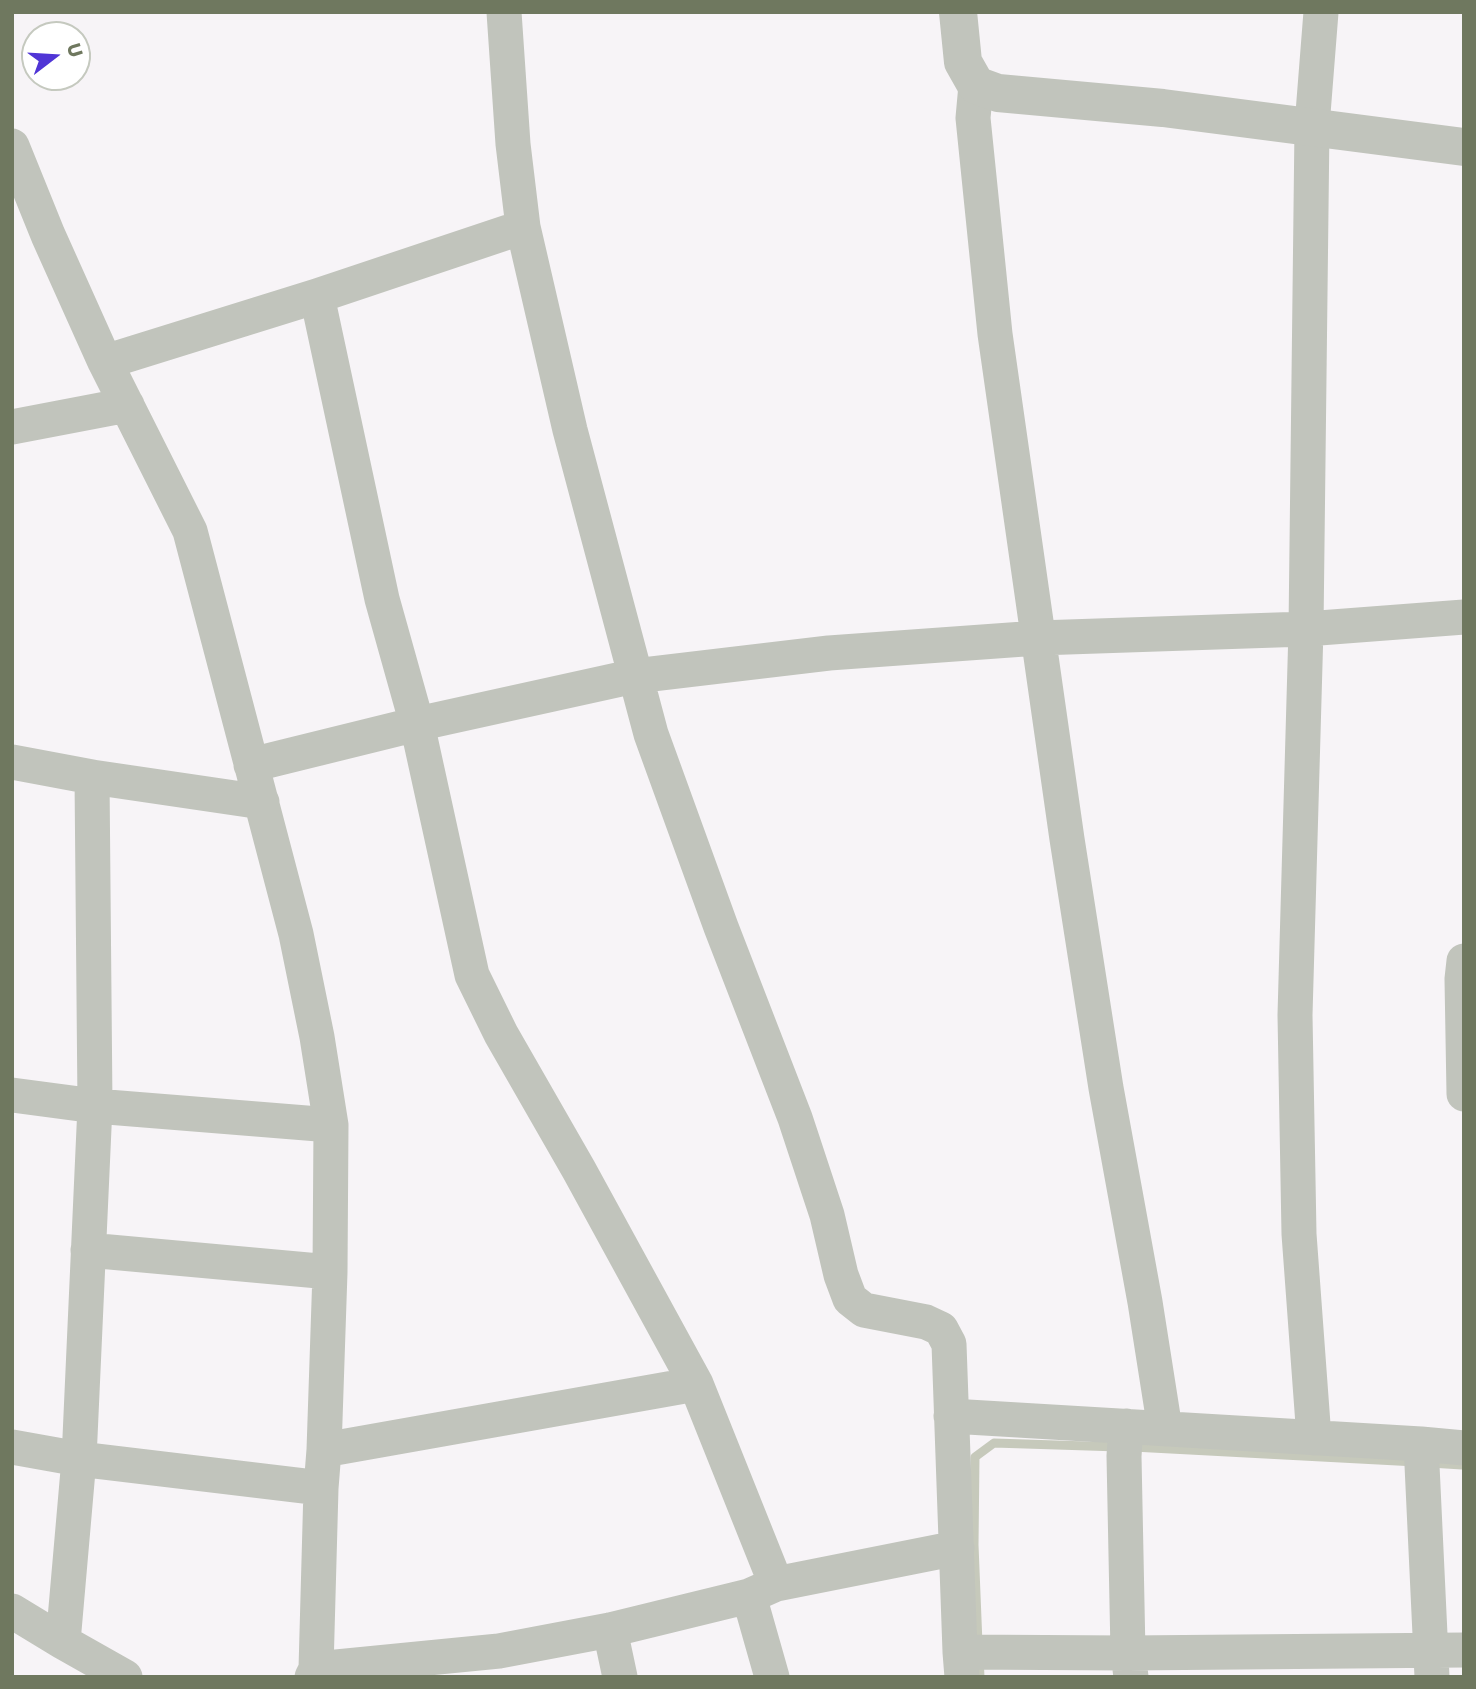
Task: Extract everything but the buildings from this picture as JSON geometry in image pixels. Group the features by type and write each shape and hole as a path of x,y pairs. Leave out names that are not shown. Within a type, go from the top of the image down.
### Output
{"street":[{"path":"504,12 513,144 523,227 570,430 650,734 721,928 795,1118 827,1215 841,1275 850,1299 864,1310 926,1322 941,1329 949,1344 957,1548 971,1659 1130,1665 1442,1659 1421,1458"},
{"path":"958,12 963,62 976,85 973,118 995,334 1066,839 1165,1429"},
{"path":"1314,1438 1299,1234 1295,1014 1306,629 1312,126 1321,12"},
{"path":"976,85 998,93 1163,107 1464,147"},
{"path":"12,146 48,235 105,362 190,531 296,934 317,1037 331,1125 330,1272 314,1673 499,1651 610,1630 762,1590 957,1548"},
{"path":"105,362 317,296 523,227"},
{"path":"317,296 382,599 417,724 472,975 501,1034 696,1384 762,1590 772,1677"},
{"path":"12,427 127,405"},
{"path":"251,765 417,724 635,676 829,653 1038,638 1306,629 1464,617"},
{"path":"12,762 92,777 262,802"},
{"path":"63,1643 79,1459 95,1106 92,777"},
{"path":"1464,961 1464,1094"},
{"path":"12,1095 95,1106 331,1125"},
{"path":"88,1250 330,1272"},
{"path":"324,1450 696,1384"},
{"path":"951,1416 1125,1440 1165,1429 1314,1438 1421,1458 1464,1448"},
{"path":"1125,1440 1130,1665"},
{"path":"12,1447 79,1459 321,1488"},
{"path":"12,1611 125,1677"},
{"path":"610,1630 621,1677"}],"waterway":[{"path":"978,1644 974,1545 975,1457 994,1443 1119,1447"},
{"path":"1133,1447 1416,1462"},
{"path":"1430,1463 1462,1465"},
{"path":"979,1658 980,1677"}]}
